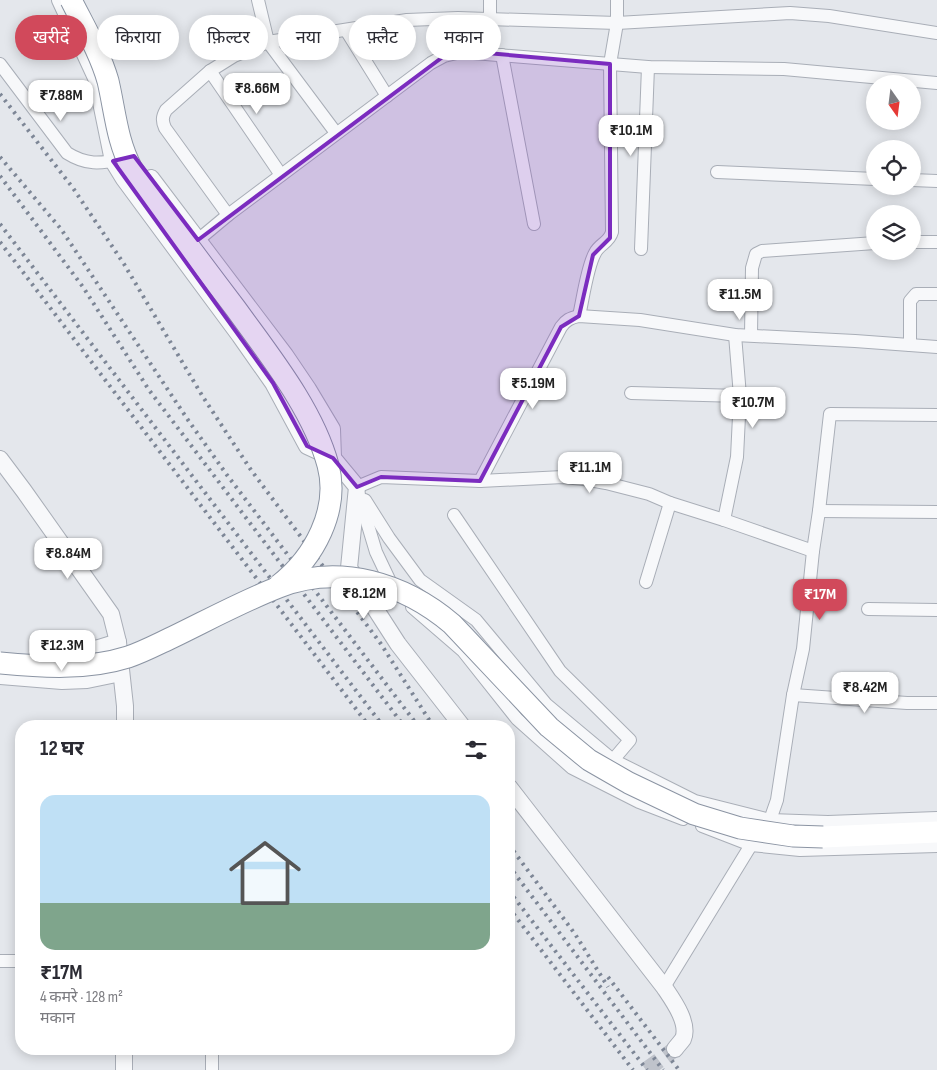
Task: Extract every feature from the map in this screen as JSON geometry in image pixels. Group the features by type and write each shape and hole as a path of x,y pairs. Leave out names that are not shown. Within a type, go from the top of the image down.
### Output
{"highway":[{"path":"71,0 107,79 120,142 132,169 284,374 316,433 328,466 330,480 328,510 318,539 299,566 287,578 266,593"},
{"path":"0,663 84,666 128,657 266,593 296,582 339,577 374,582 407,593 423,602 452,624 549,727 589,760 629,783 694,814 740,828 793,836 824,837 937,832"}],"street":[{"path":"60,0 96,78 113,161 124,179 268,375 308,446 333,458 357,487 389,538 420,580 476,620 546,704 613,760 694,801 770,820 828,822 937,818"},
{"path":"81,0 120,87 134,156 285,355 308,389 332,429 333,458"},
{"path":"258,0 262,15"},
{"path":"490,0 490,15"},
{"path":"579,316 593,255 600,246 608,242 612,232 610,64 617,22 618,0"},
{"path":"501,18 617,22 790,13 829,16 937,33"},
{"path":"336,133 268,42 407,20 426,19"},
{"path":"346,30 387,96"},
{"path":"198,240 228,215 431,63 444,56 461,52 648,67 784,69 937,83"},
{"path":"502,55 534,224"},
{"path":"228,60 210,71 166,110 162,121 165,128 228,215"},
{"path":"0,64 67,152 78,159 94,163 134,156"},
{"path":"642,249 648,67"},
{"path":"210,71 281,175"},
{"path":"717,172 866,179"},
{"path":"921,180 937,181"},
{"path":"921,242 937,242"},
{"path":"751,334 752,268 756,254 762,251 866,244"},
{"path":"910,345 910,301 916,294 937,294"},
{"path":"480,481 561,327 566,321 579,316 640,320 734,335 751,334 937,347"},
{"path":"724,520 737,458 740,396 734,335"},
{"path":"631,393 740,396"},
{"path":"770,820 778,794 793,695 803,649 830,414 937,415"},
{"path":"0,459 111,614 118,642 125,720"},
{"path":"357,487 381,477 480,481 563,477 584,479 628,488 813,551"},
{"path":"357,487 349,568 398,644 457,720"},
{"path":"357,487 376,552 397,595 463,651 524,725 572,768 639,802 751,845 800,850 937,846"},
{"path":"646,582 670,503"},
{"path":"819,511 937,512"},
{"path":"454,515 560,671 630,740 613,760"},
{"path":"868,609 937,610"},
{"path":"0,653 43,657 68,656 91,652 118,642"},
{"path":"0,676 62,681 87,680 121,674"},
{"path":"793,695 907,703 937,703"},
{"path":"515,795 664,987 678,1008 684,1030 683,1039 675,1048"},
{"path":"664,987 751,845"},
{"path":"0,961 15,961"},
{"path":"124,1055 124,1070"},
{"path":"212,1055 212,1070"}],"highlighted area":[{"path":"475,52 610,64 610,238 593,255 579,316 561,327 480,481 381,477 357,487 333,458 307,446 273,383 113,161 134,156 198,240 444,56"}],"tunnel":[{"path":"646,1070 675,1049"}],"railway":[{"path":"0,94 73,188 124,264 203,397 251,470 381,644 429,720"},
{"path":"0,157 61,229 188,420 227,475 413,720"},
{"path":"0,176 83,287 149,390 399,720"},
{"path":"0,224 378,720"},
{"path":"0,242 364,720"},
{"path":"515,853 575,934 608,987"},
{"path":"515,874 663,1070"},
{"path":"515,899 647,1070"},
{"path":"515,916 633,1070"},
{"path":"608,977 679,1070"}]}
